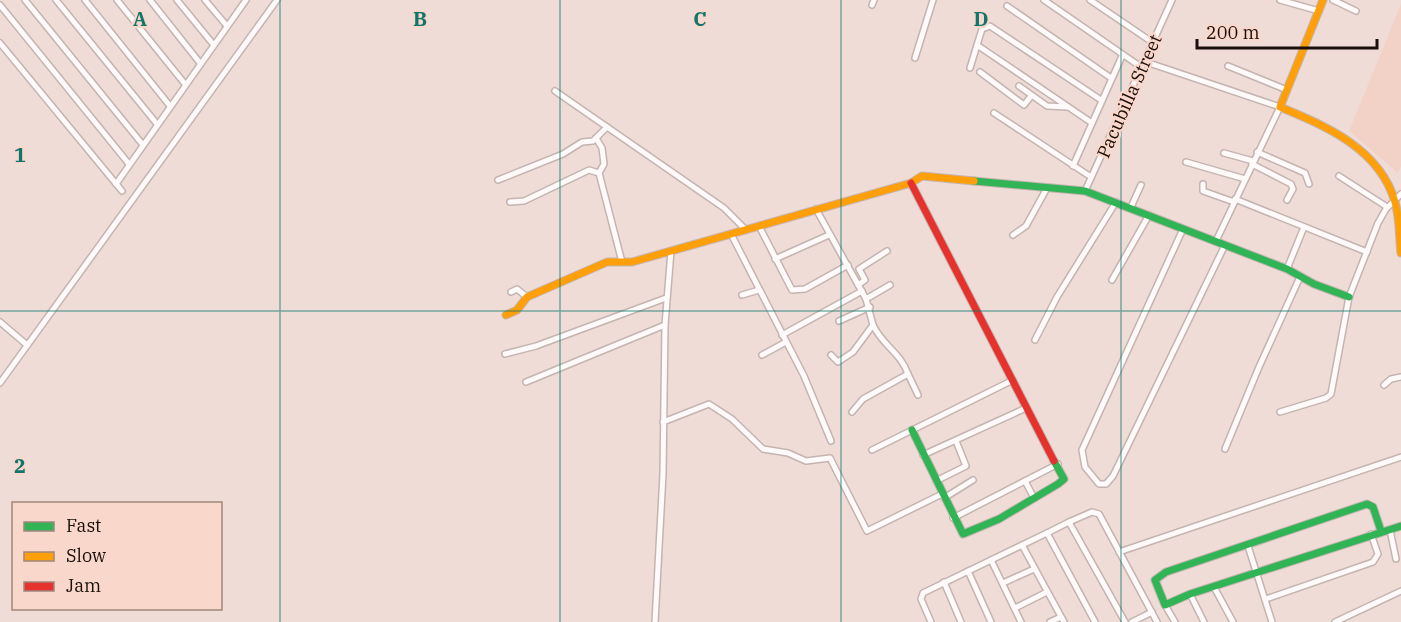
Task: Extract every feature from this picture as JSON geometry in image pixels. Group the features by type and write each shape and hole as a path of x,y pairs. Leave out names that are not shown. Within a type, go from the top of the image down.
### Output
{"street":[{"path":"25,0 143,145"},
{"path":"56,0 157,124"},
{"path":"85,0 170,106"},
{"path":"117,0 185,84"},
{"path":"150,0 200,63"},
{"path":"177,0 213,44"},
{"path":"205,0 227,26"},
{"path":"237,0 242,6"},
{"path":"116,184 246,0"},
{"path":"0,383 277,0"},
{"path":"915,58 933,0"},
{"path":"1044,0 1122,56 1280,107 1330,129 1360,151 1382,175 1395,200 1401,253"},
{"path":"1090,0 1152,42"},
{"name":"Pacubilla Street","path":"1085,191 1171,0"},
{"path":"1280,0 1319,11"},
{"path":"1216,241 1280,107 1323,0"},
{"path":"1333,0 1356,11"},
{"path":"0,5 129,164"},
{"path":"1007,6 1111,78"},
{"path":"970,68 982,29 990,26 1101,100"},
{"path":"0,43 122,191"},
{"path":"977,45 1092,123"},
{"path":"1072,166 1122,56"},
{"path":"1228,66 1287,90"},
{"path":"980,72 1024,105 1031,96"},
{"path":"1019,87 1047,106 1070,107"},
{"path":"555,91 724,208 746,230"},
{"path":"994,113 1091,177"},
{"path":"498,180 596,138 607,127"},
{"path":"596,138 602,148 604,164 599,172 622,262"},
{"path":"1257,152 1305,173 1309,184"},
{"path":"1224,153 1252,162 1291,184 1293,189 1287,200"},
{"path":"1186,162 1245,179"},
{"path":"510,202 524,201 589,170 599,172"},
{"path":"506,315 517,310 527,297 607,262 632,262 911,183 922,176 1085,191 1287,269 1300,277 1349,297"},
{"path":"1339,176 1387,207"},
{"path":"911,183 1064,479 1034,498 966,534 962,532 953,518 912,430"},
{"path":"1203,184 1203,191 1367,252"},
{"path":"1131,207 1141,185"},
{"path":"1013,235 1026,226 1047,188"},
{"path":"1280,412 1326,398 1331,394 1349,297 1378,223 1387,207 1401,194"},
{"path":"1035,340 1057,297 1116,202"},
{"path":"816,209 870,307 873,326 881,339 898,354 918,396"},
{"path":"1112,280 1149,215"},
{"path":"759,226 790,288 796,291 805,289 848,265"},
{"path":"1287,269 1304,227"},
{"path":"1183,229 1082,450 1085,467 1094,480 1100,484 1106,484 1113,477 1225,245"},
{"path":"731,234 820,412 831,441"},
{"path":"775,259 830,235"},
{"path":"655,622 666,298 671,251"},
{"path":"858,285 865,280 859,269 887,251"},
{"path":"1225,449 1258,367 1300,277"},
{"path":"866,299 890,285"},
{"path":"511,292 517,289 527,297"},
{"path":"742,295 759,290"},
{"path":"782,335 862,291"},
{"path":"505,354 536,346 666,298"},
{"path":"839,321 870,307"},
{"path":"0,322 27,345"},
{"path":"526,382 665,325"},
{"path":"831,355 838,362 848,357 873,326"},
{"path":"762,355 786,342"},
{"path":"852,412 867,397 908,374"},
{"path":"1384,385 1391,379 1401,377"},
{"path":"872,450 1013,380"},
{"path":"663,422 702,405 712,404 764,449 788,453 806,461 830,458 867,531 973,480"},
{"path":"923,455 1026,408"},
{"path":"936,481 966,466 956,441"},
{"path":"1119,552 1401,457"},
{"path":"953,518 1058,464"},
{"path":"1025,481 1034,498"},
{"path":"1175,622 1158,591 1155,580 1157,576 1367,504 1373,507 1382,531"},
{"path":"932,622 921,597 925,591 1070,522 1096,512 1157,622"},
{"path":"1070,522 1125,622"},
{"path":"1165,605 1190,594 1401,526"},
{"path":"1390,530 1396,559"},
{"path":"1047,533 1095,622"},
{"path":"1266,599 1373,562 1378,554 1371,534"},
{"path":"1022,545 1063,619 1050,622"},
{"path":"1248,546 1272,622"},
{"path":"991,560 1021,622"},
{"path":"1003,584 1034,569"},
{"path":"968,571 991,622"},
{"path":"944,582 961,622"},
{"path":"1215,586 1233,622"},
{"path":"1335,622 1401,591"},
{"path":"1015,608 1047,592"},
{"path":"1190,594 1204,622"},
{"path":"1132,622 1152,612"}],"shaded area":[{"path":"1401,4 1401,167 1398,173 1349,131"}],"traffic: fast":[{"path":"974,181 1085,191 1287,269 1314,284 1349,297"},
{"path":"912,430 963,534 999,519 1058,484 1064,479 1054,461"},
{"path":"1381,531 1373,507 1367,504 1166,572 1155,580 1165,605 1190,594 1401,526"}],"traffic: slow":[{"path":"1323,0 1280,107 1333,131 1364,154 1377,167 1388,183 1395,202 1401,253"},
{"path":"506,315 517,310 527,297 607,262 632,262 911,183 922,176 974,181"}],"traffic: jam":[{"path":"911,183 1054,461"}]}
